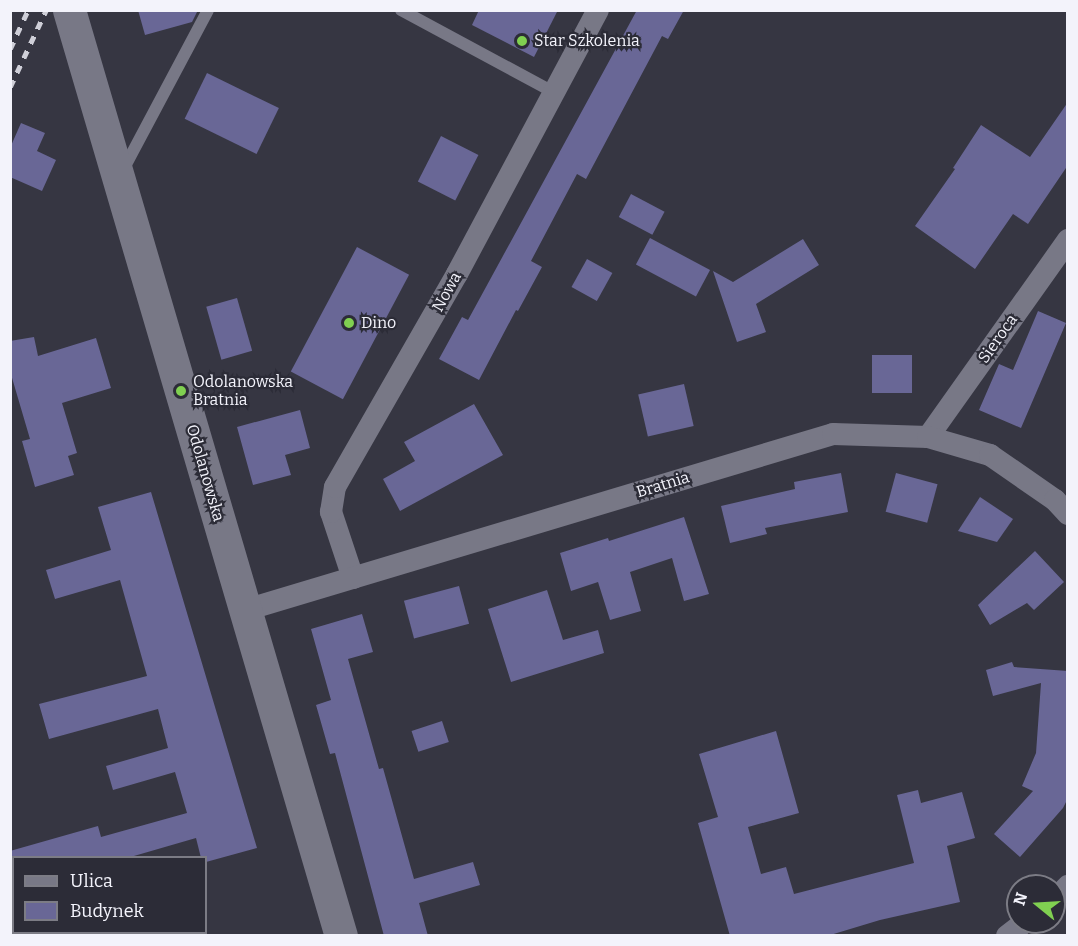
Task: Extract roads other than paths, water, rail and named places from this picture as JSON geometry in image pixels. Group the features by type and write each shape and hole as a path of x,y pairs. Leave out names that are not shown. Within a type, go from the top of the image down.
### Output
{"main road":[{"name":"Odolanowska","path":"69,10 341,936"}],"street":[{"name":"Nowa","path":"353,578 331,512 335,487 457,274 598,10"},
{"name":"Sieroca","path":"928,437 1068,240"},
{"name":"Bratnia","path":"246,610 833,434 928,437 990,455 1055,500 1068,514"}],"lane":[{"path":"119,178 208,10"},
{"path":"402,11 555,93"}],"railway":[{"path":"10,49 28,10"},
{"path":"10,87 46,10"}],"place":[{"name":"Star Szkolenia","path":"522,41"},
{"name":"Dino","path":"349,323"},
{"name":"Odolanowska Bratnia","path":"181,391"}]}
